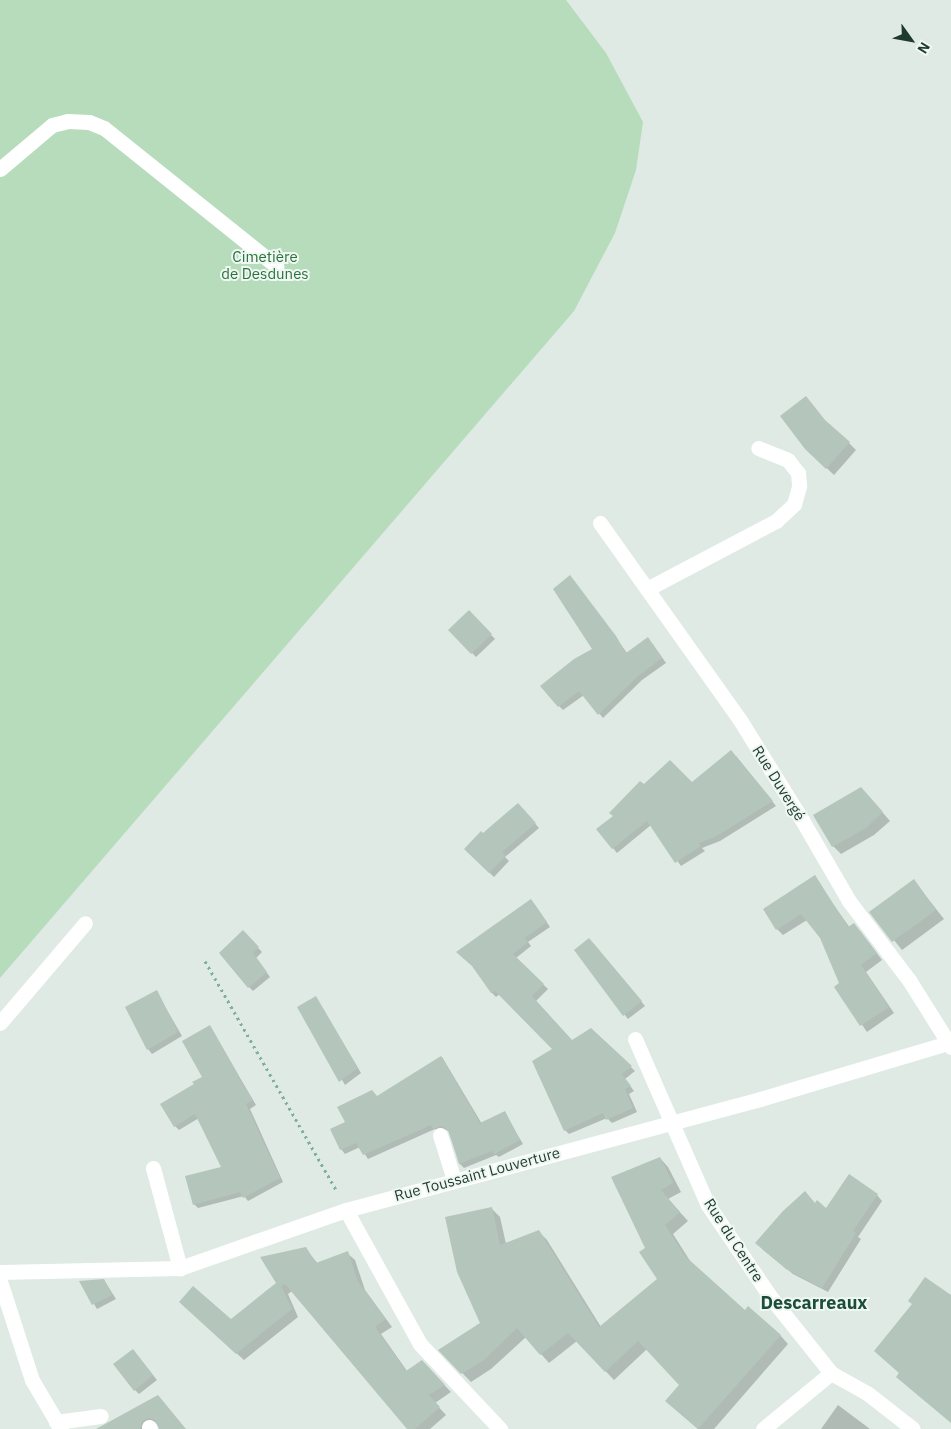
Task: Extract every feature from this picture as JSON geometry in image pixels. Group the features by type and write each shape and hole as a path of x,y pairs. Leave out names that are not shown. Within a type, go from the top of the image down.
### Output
{"street":[{"path":"0,169 52,124 68,120 88,122 104,128 276,266"},
{"path":"648,589 776,521 794,504 799,486 798,473 788,460 758,448"},
{"name":"Rue Duvergé","path":"600,523 740,720 802,820 849,901 909,980 950,1044"},
{"path":"0,1023 85,923"},
{"name":"Rue du Centre","path":"635,1039 708,1206 772,1299 831,1374"},
{"name":"Rue Toussaint Louverture","path":"0,1272 180,1268 346,1210 672,1121 760,1099 950,1044"},
{"path":"440,1135 454,1180"},
{"path":"153,1168 180,1268"},
{"path":"346,1210 420,1344 490,1426"},
{"path":"0,1281 32,1380 59,1426 101,1416"},
{"path":"763,1429 831,1374 867,1392 913,1429"}],"path":[{"path":"205,961 331,1179 346,1210"}],"green space":[{"name":"Cimetière de Desdunes","path":"0,0 566,0 606,53 643,122 636,170 615,233 574,311 0,978"}],"building":[{"path":"806,396 825,420 850,442 826,469 805,449 780,416"},
{"path":"570,575 616,636 626,653 648,637 662,658 638,676 598,715 579,691 558,707 540,686 574,659 592,649 553,589"},
{"path":"469,610 492,634 471,654 448,630"},
{"path":"731,750 773,801 715,837 699,843 701,846 675,863 647,821 612,849 596,829 613,816 609,813 640,781 644,784 670,760 692,782"},
{"path":"861,787 883,812 866,828 832,847 813,815"},
{"path":"518,803 536,823 502,852 506,856 489,873 464,849 481,831 483,833"},
{"path":"815,875 848,927 854,923 877,953 861,965 889,1007 860,1026 834,987 839,983 820,938 801,914 776,930 763,909"},
{"path":"914,879 936,910 892,942 869,912"},
{"path":"531,899 547,922 525,938 528,942 513,954 544,984 532,996 572,1040 591,1028 632,1066 622,1074 631,1086 625,1089 633,1108 606,1120 603,1113 564,1131 532,1061 552,1049 495,991 491,993 472,966 456,952"},
{"path":"243,930 259,947 253,953 267,972 248,988 219,953"},
{"path":"589,938 642,1001 623,1016 574,950"},
{"path":"157,990 178,1032 147,1050 125,1007"},
{"path":"316,996 358,1068 339,1082 297,1007"},
{"path":"210,1025 238,1077 253,1100 246,1104 280,1178 243,1198 240,1192 193,1205 185,1176 221,1167 195,1114 174,1127 160,1104 194,1084 192,1082 202,1077 182,1041"},
{"path":"441,1056 480,1123 505,1111 520,1140 494,1154 492,1151 459,1164 449,1132 442,1126 433,1129 431,1125 363,1155 356,1143 340,1150 330,1129 345,1122 337,1107 372,1090 377,1096"},
{"path":"660,1157 673,1183 661,1190 680,1212 665,1225 685,1256 745,1310 748,1306 781,1335 698,1429 665,1401 679,1385 638,1341 605,1372 568,1333 540,1355 517,1328 484,1360 461,1374 438,1350 480,1323 457,1272 445,1217 492,1207 500,1245 539,1230 599,1327 657,1279 639,1252 645,1248 611,1177"},
{"path":"849,1174 878,1194 853,1231 856,1233 822,1288 786,1269 755,1243 783,1211 805,1191 815,1203 817,1200 826,1208"},
{"path":"306,1247 316,1263 348,1251 358,1282 386,1319 375,1327 406,1371 422,1360 445,1385 429,1395 440,1407 415,1429 407,1429 285,1284 281,1286 292,1309 236,1354 179,1302 193,1286 231,1319 276,1283 260,1257"},
{"path":"925,1277 951,1295 951,1423 896,1377 899,1373 874,1351 912,1304 908,1301"},
{"path":"104,1279 112,1295 92,1305 79,1281"},
{"path":"133,1349 153,1375 134,1391 113,1364"},
{"path":"158,1395 186,1429 159,1429 155,1420 149,1418 142,1421 140,1429 96,1429"}],"district":[{"name":"Descarreaux","path":"814,1303"}]}
